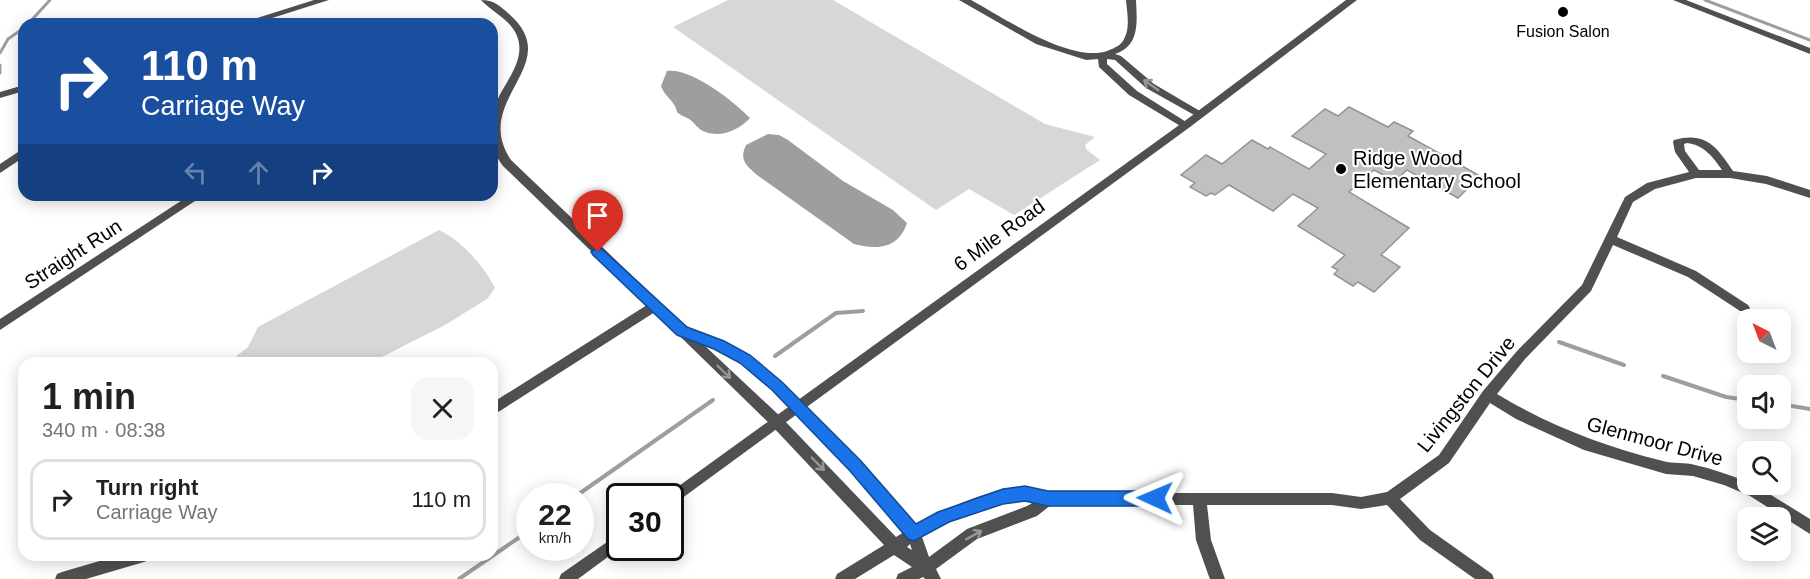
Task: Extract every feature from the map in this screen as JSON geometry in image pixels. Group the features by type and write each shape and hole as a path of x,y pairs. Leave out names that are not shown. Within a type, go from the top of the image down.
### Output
{"street":[{"path":"263,18 324,0"},
{"path":"486,0 514,23 524,45 519,68 498,113"},
{"path":"964,0 1039,42 1086,57 1119,51 1132,36 1131,0"},
{"name":"6 Mile Road","path":"684,491 1186,125 1352,0"},
{"path":"1678,0 1810,51"},
{"path":"1103,55 1118,58 1150,86 1200,114"},
{"path":"1103,55 1102,65 1133,93 1186,125"},
{"path":"0,95 18,90"},
{"path":"498,91 507,90"},
{"path":"1696,174 1680,152 1678,142 1688,139 1699,140 1714,150 1730,174"},
{"path":"498,143 507,163 654,307 777,422 895,547 930,574"},
{"path":"0,169 18,156"},
{"name":"Livingston Drive","path":"842,579 944,517 1003,496 1025,494 1048,499 1332,499 1361,502 1390,498 1444,459 1488,395 1521,355 1587,288 1629,200 1652,186 1696,174 1730,174 1767,180 1810,194"},
{"name":"Straight Run","path":"0,326 189,201"},
{"path":"1610,239 1692,274 1744,308"},
{"path":"498,406 654,307"},
{"path":"682,331 719,345 745,359 777,386 856,466 914,534 930,574"},
{"name":"Glenmoor Drive","path":"1488,395 1521,415 1584,444 1666,468 1692,470 1726,480 1755,492 1810,527"},
{"path":"1200,498 1201,527 1209,560 1218,579"},
{"path":"1390,498 1425,535 1487,579"},
{"path":"903,579 930,574 972,534 1032,511 1048,499"},
{"path":"566,579 606,549"},
{"path":"62,579 124,561"}],"shaded area":[{"path":"728,0 833,0 1045,124 1095,137 1085,145 1087,150 1100,160 1014,215 969,189 936,210 673,27"},
{"path":"667,71 677,71 700,80 723,95 750,118 735,129 722,134 701,130 691,120 677,112 663,90 661,86"},
{"path":"768,134 779,135 788,140 843,181 893,210 907,223 903,232 893,243 886,246 871,247 854,244 757,175 745,162 744,150 746,145"},
{"path":"439,230 456,240 472,255 495,288 487,299 445,325 382,357 236,357 248,347 258,327"}],"building":[{"name":"Ridge Wood Elementary School","path":"1349,107 1388,127 1394,122 1413,131 1408,136 1480,176 1458,198 1407,170 1395,181 1374,170 1349,192 1409,228 1381,255 1400,267 1374,292 1358,282 1353,286 1334,274 1338,270 1332,267 1345,255 1298,226 1318,208 1293,194 1273,211 1229,185 1215,195 1211,193 1206,196 1190,187 1195,183 1181,175 1206,155 1222,164 1252,140 1268,149 1270,147 1309,169 1326,154 1292,136 1325,109 1338,116"}],"waterway":[{"path":"34,18 50,0"},
{"path":"1705,0 1810,40"},
{"path":"0,53 8,39 18,32"},
{"path":"0,65 0,73"},
{"path":"775,356 836,313 863,311"},
{"path":"1559,342 1624,365"},
{"path":"1663,376 1737,398"},
{"path":"594,483 713,400"},
{"path":"1791,406 1810,409"},
{"path":"498,552 516,540"},
{"path":"459,579 485,561"}],"place":[{"name":"Fusion Salon","path":"1563,12"},
{"name":"Ridge Wood Elementary School","path":"1341,169"}],"route":[{"path":"598,252 682,331 719,345 745,359 777,386 870,481 914,534 944,517 1003,496 1025,494 1048,499 1155,498"}]}
